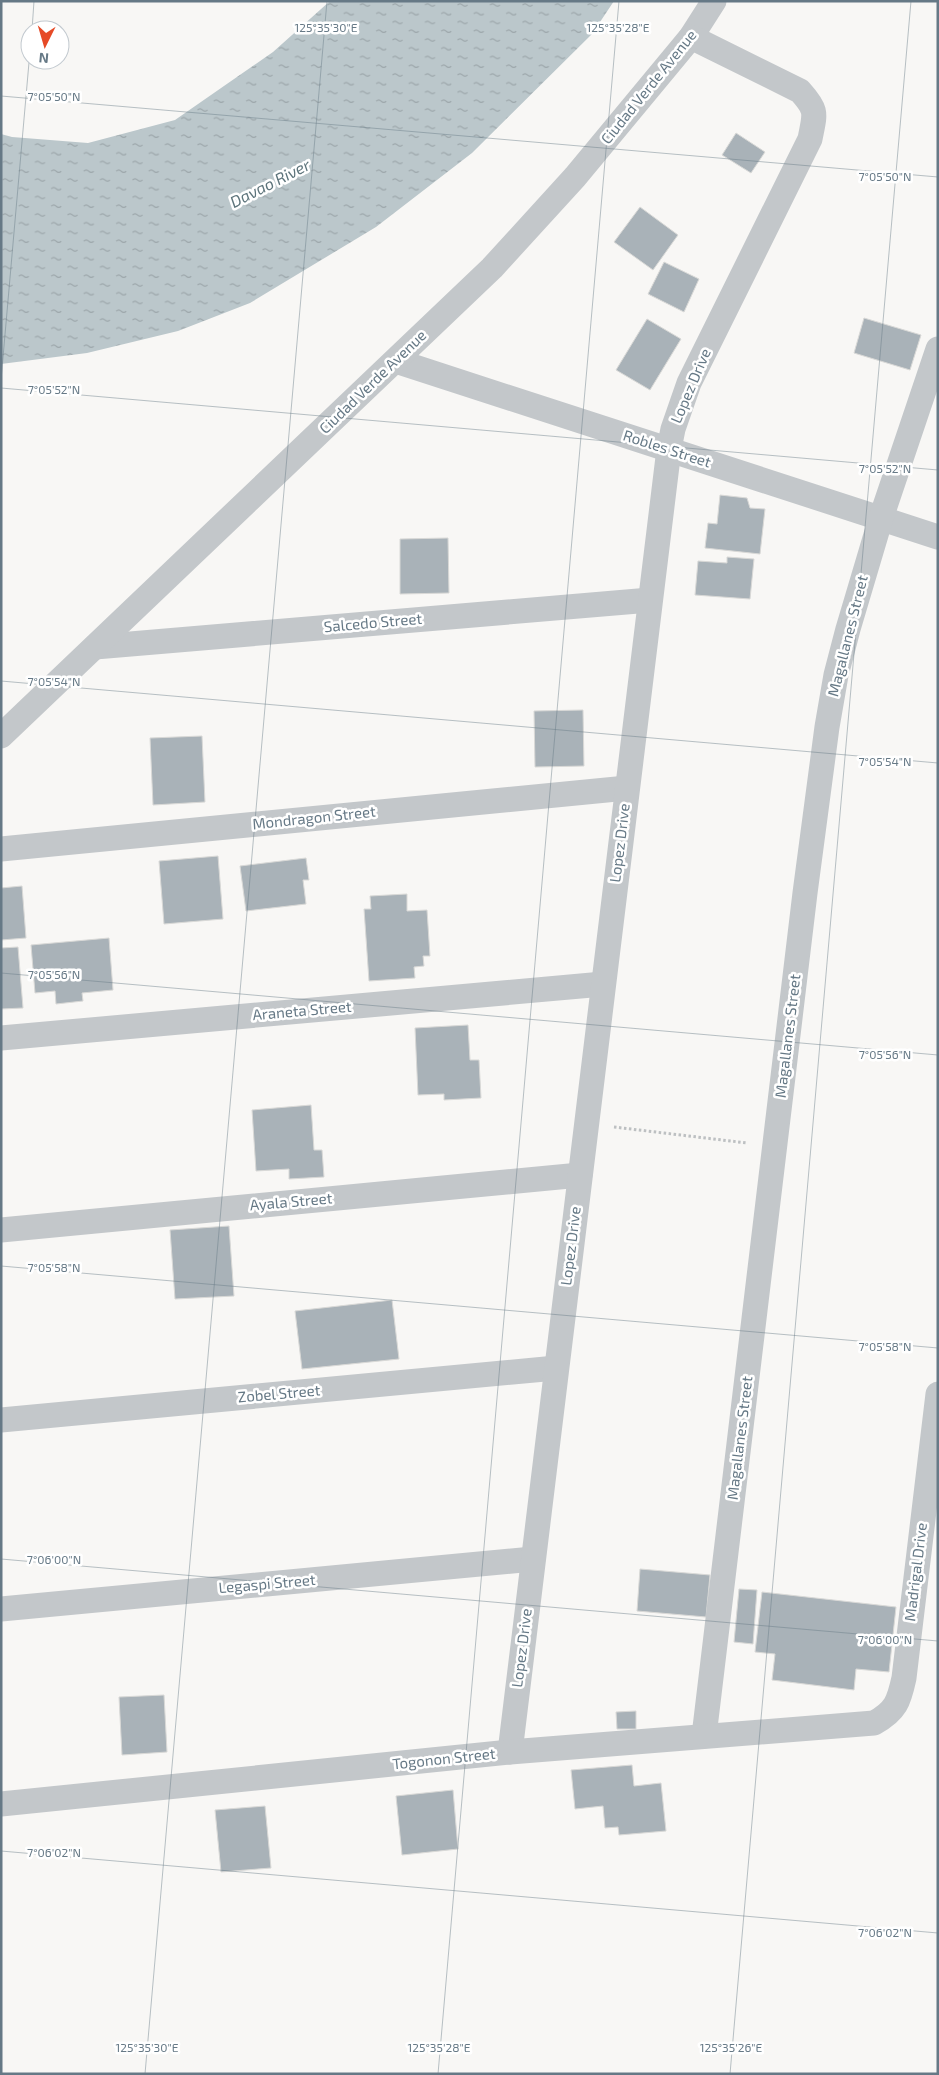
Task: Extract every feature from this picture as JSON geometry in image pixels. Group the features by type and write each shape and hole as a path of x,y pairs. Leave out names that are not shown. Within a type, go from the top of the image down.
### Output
{"street":[{"name":"Ciudad Verde Avenue","path":"1,736 492,268 575,177 691,37 714,1"},
{"name":"Lopez Drive","path":"510,1752 669,449 676,420 689,383 810,139 815,116 813,104 800,90 691,37"},
{"name":"Magallanes Street","path":"704,1736 827,727 836,675 848,629 881,518 938,349"},
{"name":"Robles Street","path":"396,361 938,536"},
{"name":"Salcedo Street","path":"95,647 650,600"},
{"name":"Mondragon Street","path":"1,849 627,788"},
{"name":"Araneta Street","path":"1,1038 603,984"},
{"name":"Ayala Street","path":"1,1230 580,1175"},
{"name":"Zobel Street","path":"1,1420 556,1368"},
{"name":"Madrigal Drive","path":"886,1716 899,1699 904,1678 938,1394"},
{"name":"Legaspi Street","path":"1,1609 533,1559"},
{"name":"Togonon Street","path":"1,1804 510,1752 857,1725 874,1722 886,1716"}],"path":[{"path":"586,1123 775,1146"}],"water":[{"name":"Davao River","path":"330,1 614,1 592,34 472,153 376,227 250,303 178,331 87,353 1,364 1,134 12,137 88,143 175,120 273,52"}],"building":[{"path":"736,133 765,152 751,173 722,155"},
{"path":"640,207 678,235 653,270 614,242"},
{"path":"664,262 699,279 684,312 648,294"},
{"path":"864,318 921,335 910,370 854,353"},
{"path":"647,319 681,339 650,390 616,370"},
{"path":"720,495 747,498 750,508 765,509 760,554 705,548 708,523 717,524"},
{"path":"448,538 449,593 400,594 400,539"},
{"path":"727,557 754,559 750,599 695,595 698,561 727,563"},
{"path":"583,710 584,766 535,767 534,711"},
{"path":"202,736 205,802 153,805 150,738"},
{"path":"218,856 223,919 164,924 159,861"},
{"path":"306,858 309,880 303,880 306,904 246,911 240,866"},
{"path":"22,886 26,938 1,940 1,888"},
{"path":"407,894 407,911 427,910 430,956 423,956 424,966 414,967 415,978 369,981 364,909 371,909 370,896"},
{"path":"109,938 113,990 82,993 83,1001 56,1004 55,991 35,993 31,945"},
{"path":"18,947 23,1008 1,1009 1,948"},
{"path":"468,1025 470,1060 479,1060 481,1098 444,1100 444,1094 418,1095 415,1028"},
{"path":"311,1105 314,1150 322,1150 324,1177 289,1179 289,1169 256,1171 252,1110"},
{"path":"229,1226 234,1296 175,1299 170,1230"},
{"path":"392,1300 399,1359 302,1369 295,1311"},
{"path":"640,1569 710,1575 706,1617 637,1611"},
{"path":"739,1589 757,1590 753,1644 734,1642"},
{"path":"762,1592 896,1607 889,1672 856,1669 854,1690 772,1680 775,1654 755,1652"},
{"path":"164,1695 167,1752 122,1755 119,1697"},
{"path":"636,1711 636,1729 617,1729 616,1712"},
{"path":"632,1765 634,1786 661,1783 666,1831 619,1835 618,1827 605,1828 603,1806 575,1809 571,1770"},
{"path":"453,1790 458,1849 402,1855 396,1796"},
{"path":"265,1806 271,1868 221,1872 215,1810"}]}
